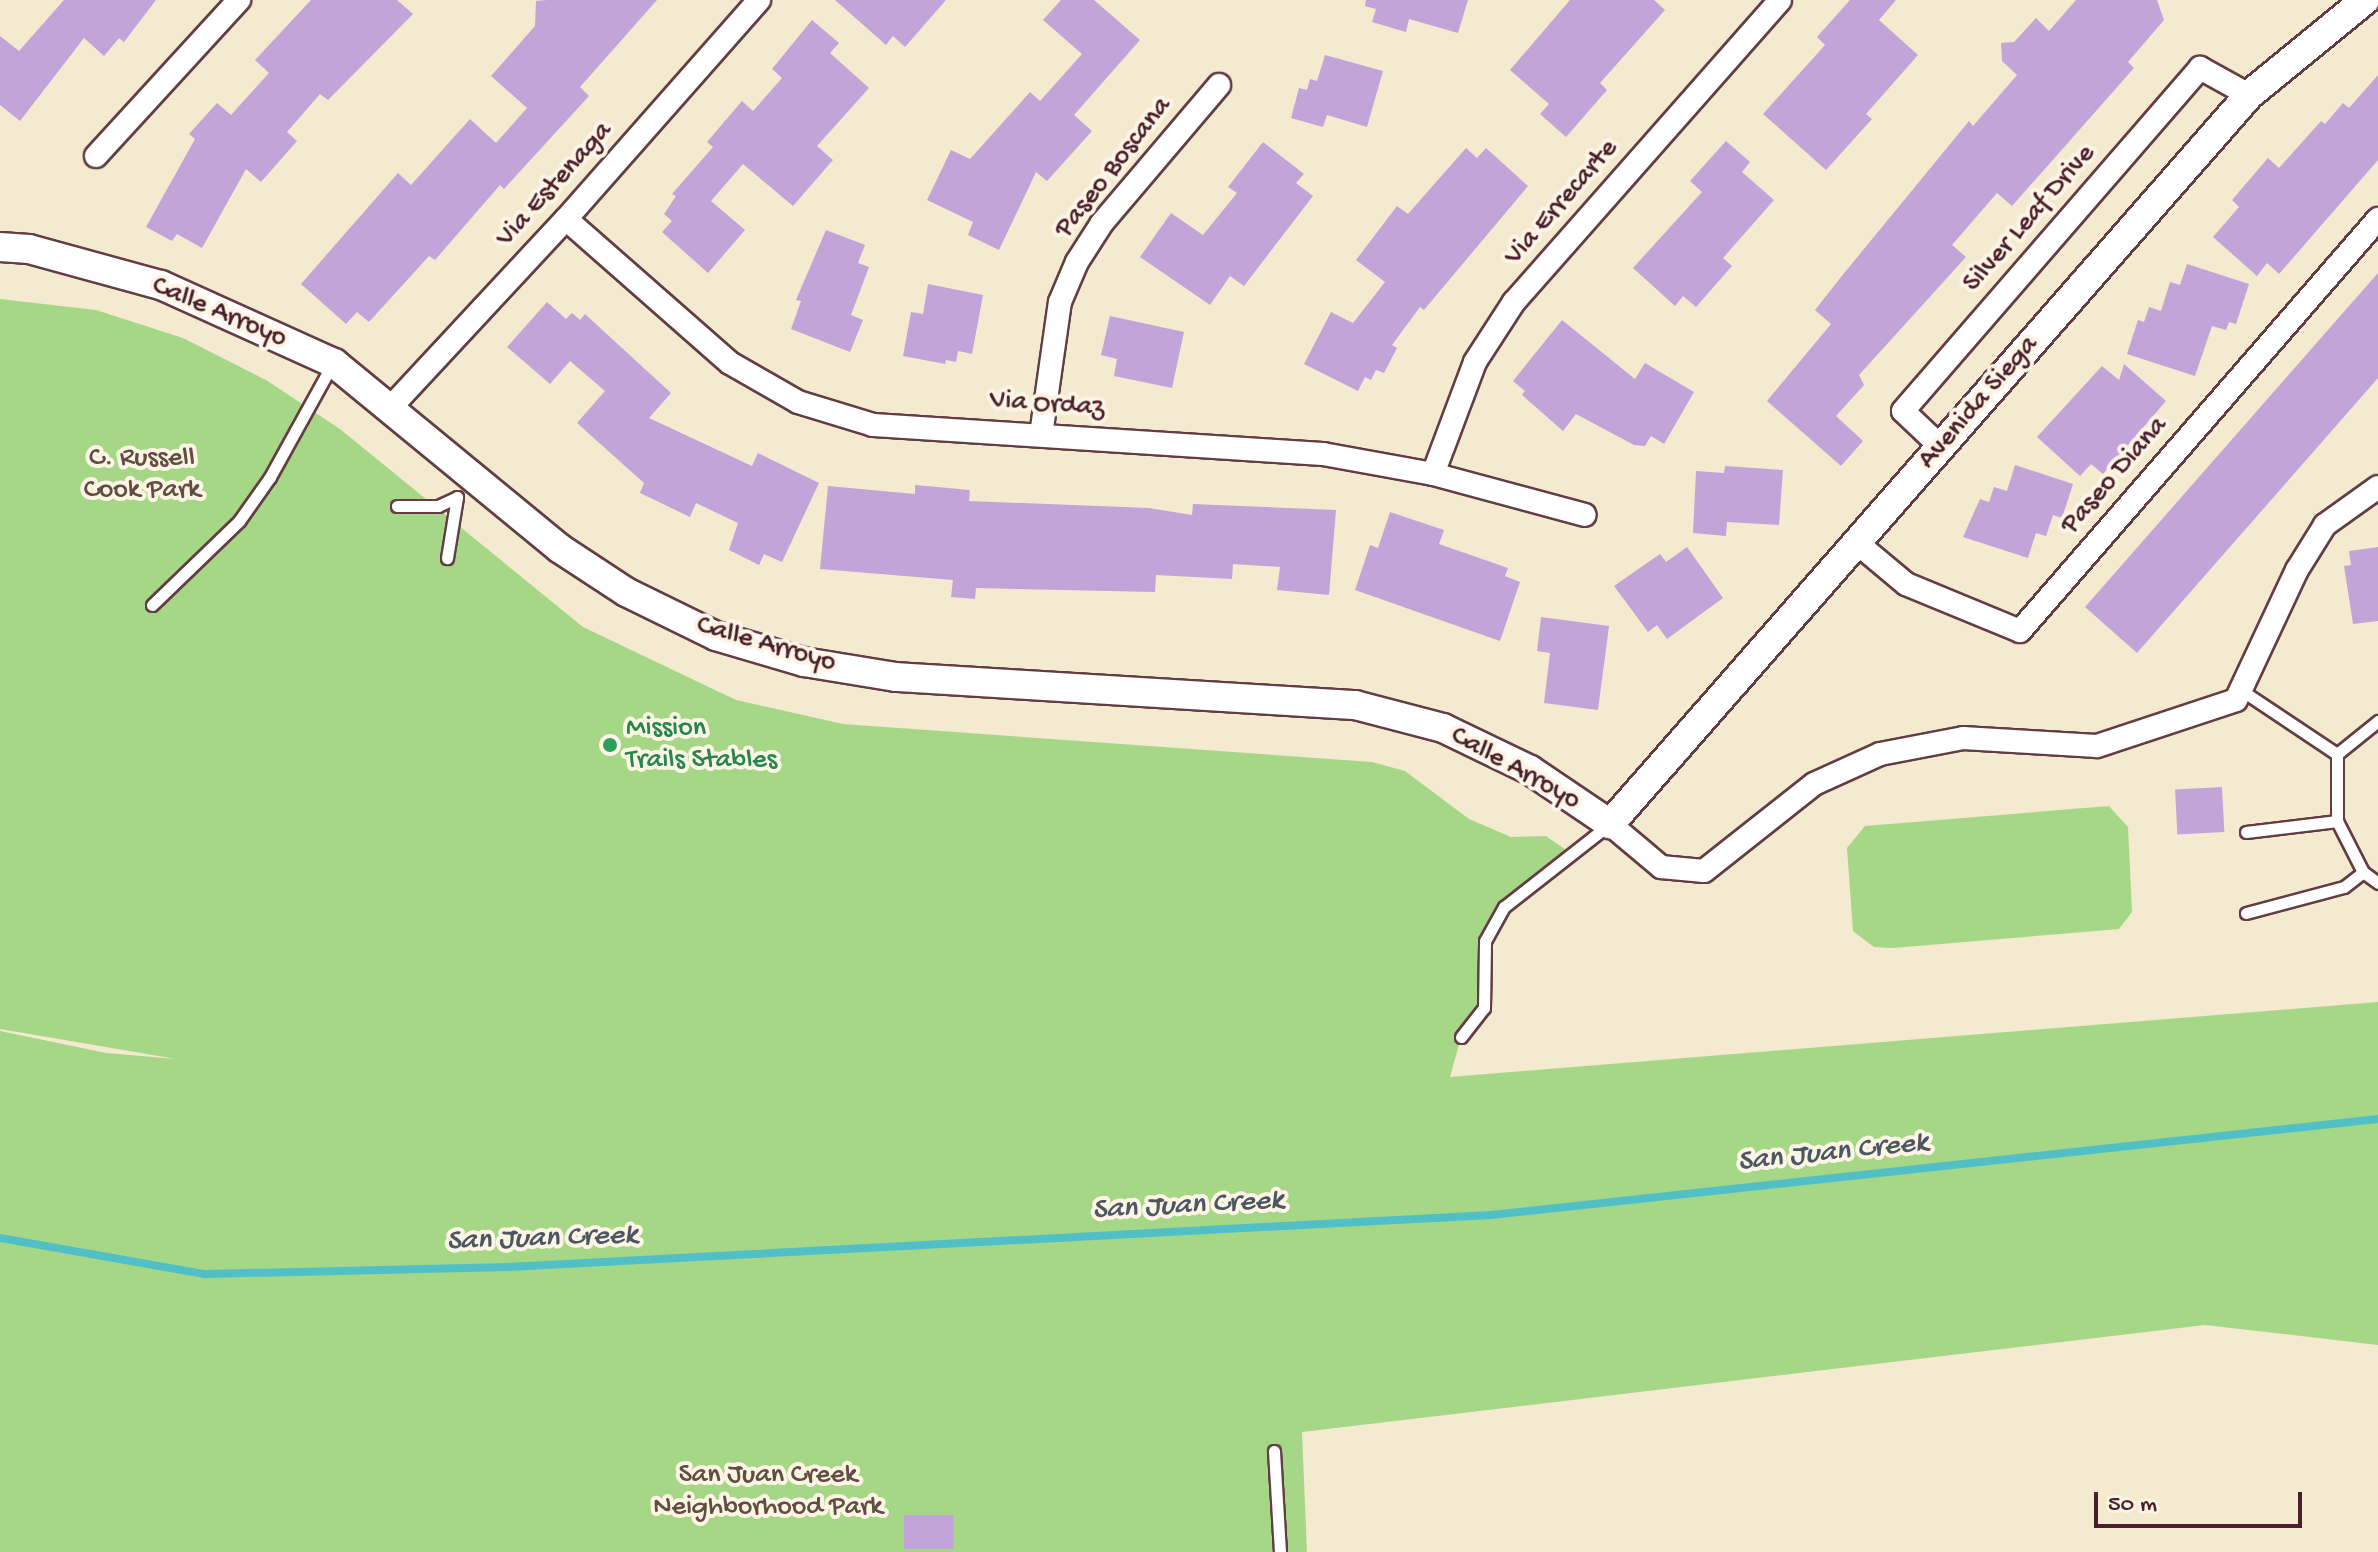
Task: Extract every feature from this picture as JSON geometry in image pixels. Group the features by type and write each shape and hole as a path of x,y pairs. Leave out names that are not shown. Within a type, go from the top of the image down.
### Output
{"street":[{"path":"96,156 239,0"},
{"name":"Via Estenaga","path":"392,406 566,219 759,0"},
{"name":"Via Errecarte","path":"1433,474 1475,362 1514,302 1780,0"},
{"name":"Avenida Siega","path":"1610,824 2249,95 2365,0"},
{"name":"Silver Leaf Drive","path":"1941,447 1903,411 2200,68 2249,95"},
{"name":"Paseo Boscana","path":"1041,435 1060,302 1077,262 1102,223 1219,85"},
{"name":"Via Ordaz","path":"566,219 730,363 798,402 873,425 1323,454 1433,474 1585,515"},
{"name":"Paseo Diana","path":"1857,543 1906,584 2020,631 2378,219"},
{"name":"Calle Arroyo","path":"0,247 29,249 161,285 334,363 392,406 466,490 626,592 716,636 804,662 896,677 1355,705 1443,728 1530,770 1610,824"},
{"path":"1610,824 1661,867 1704,871 1814,784 1880,754 1963,738 2097,746 2236,700 2297,570 2325,525 2378,487"}],"lane":[{"path":"152,605 239,521 270,477 334,363"},
{"path":"397,506 438,506 466,490"},
{"path":"447,558 466,490"},
{"path":"2241,690 2337,754"},
{"path":"2337,754 2378,721"},
{"path":"2337,754 2337,821 2363,872 2378,883"},
{"path":"2246,832 2337,821"},
{"path":"1461,1037 1484,1008 1485,941 1504,907 1610,824"},
{"path":"2246,913 2344,887 2363,872"},
{"path":"1274,1451 1280,1552"}],"green space":[{"path":"0,299 96,310 183,338 266,380 340,429 583,627 736,700 843,724 1372,762 1405,771 1469,819 1511,837 1546,836 1569,852 1504,907 1485,941 1484,1008 1461,1037 1450,1077 2378,1002 2378,1345 2205,1325 1302,1432 1307,1552 0,1552 0,1031 106,1053 176,1059 0,1029"},
{"path":"2109,806 2128,827 2132,912 2119,929 1893,948 1874,947 1853,931 1847,848 1865,826"}],"building":[{"path":"64,0 156,0 124,42 119,38 104,56 84,38 20,121 0,105 0,36 19,51"},
{"path":"311,0 397,0 413,14 328,100 320,94 287,132 297,141 261,182 246,169 202,248 177,234 172,241 146,227 195,139 189,134 217,103 231,115 269,73 255,60"},
{"path":"657,0 580,87 589,96 504,189 500,185 435,260 429,256 369,322 357,312 346,324 301,284 398,173 411,185 470,119 496,143 527,108 491,76 535,26 536,1"},
{"path":"835,0 946,0 905,47 893,36 886,45"},
{"path":"1061,0 1094,0 1140,40 1074,115 1092,131 1047,181 1036,172 999,250 968,235 973,222 927,200 951,150 970,159 1030,92 1040,101 1082,54 1043,20"},
{"path":"1366,0 1468,0 1458,33 1409,19 1406,32 1372,22 1376,9 1365,6"},
{"path":"1570,0 1654,0 1665,10 1600,83 1607,90 1566,137 1540,114 1549,104 1510,70"},
{"path":"1850,0 1896,0 1879,20 1918,55 1866,114 1872,119 1826,170 1763,114 1825,45 1817,37"},
{"path":"2076,0 2157,0 2164,20 2128,62 2134,68 2012,206 1997,193 1952,245 1966,257 1859,375 1864,385 1836,416 1863,441 1841,466 1767,401 1831,324 1815,310 1969,121 1973,126 2017,75 2002,61 2001,43 2014,42 2036,18 2049,31"},
{"path":"812,20 839,43 830,53 869,88 817,146 833,160 793,206 743,164 711,201 745,230 708,273 662,232 672,221 664,214 676,196 672,194 713,147 707,142 742,101 753,111 782,78 772,69"},
{"path":"1325,55 1383,71 1367,127 1327,115 1323,127 1291,118 1299,88 1307,90 1310,79 1317,81"},
{"path":"2378,75 2378,160 2279,274 2267,263 2257,276 2213,237 2239,207 2232,200 2268,158 2279,168 2321,121 2325,124 2343,103 2349,108"},
{"path":"1726,141 1750,162 1742,172 1774,200 1723,258 1732,266 1696,307 1683,296 1675,306 1633,268 1702,192 1690,181"},
{"path":"1263,142 1304,174 1296,183 1313,196 1244,286 1230,276 1210,305 1140,257 1171,213 1203,235 1237,193 1228,187"},
{"path":"1466,148 1477,158 1486,148 1528,186 1424,310 1420,307 1392,345 1397,348 1384,373 1376,370 1371,380 1365,377 1358,391 1304,364 1331,312 1353,323 1385,282 1356,260 1397,206 1408,214"},
{"path":"826,230 865,245 858,263 869,267 851,315 863,320 850,352 791,329 801,301 796,300"},
{"path":"2187,264 2249,284 2236,324 2229,322 2226,330 2212,326 2195,376 2127,354 2138,320 2144,322 2149,307 2161,311 2170,282 2180,285"},
{"path":"2378,273 2378,378 2137,653 2085,607"},
{"path":"928,284 983,295 972,354 958,351 956,362 946,360 945,364 903,356 911,312 923,314"},
{"path":"547,302 566,319 572,313 580,320 585,314 671,393 649,418 752,466 758,453 819,483 782,562 764,554 759,565 729,550 738,523 696,503 690,517 640,493 644,483 577,423 605,391 570,361 550,384 507,347"},
{"path":"1110,316 1184,332 1172,388 1114,376 1117,359 1101,355"},
{"path":"1562,320 1635,379 1645,363 1694,392 1664,444 1651,436 1645,446 1634,445 1576,414 1563,431 1522,395 1525,391 1513,381"},
{"path":"2124,364 2166,401 2103,474 2091,464 2080,476 2037,437 2102,366 2119,380"},
{"path":"2015,465 2073,484 2062,518 2053,515 2046,536 2036,533 2028,558 1963,537 1980,499 1989,502 1994,487 2007,491"},
{"path":"1725,466 1783,470 1779,525 1727,522 1726,536 1693,533 1696,471 1724,473"},
{"path":"915,485 970,490 969,501 1149,508 1192,515 1193,504 1336,510 1329,595 1277,590 1280,567 1233,564 1232,579 1156,575 1155,592 976,588 975,599 951,597 953,580 820,569 828,486 915,494"},
{"path":"1390,512 1444,530 1439,544 1508,568 1505,576 1520,582 1500,641 1355,590 1370,545 1378,548"},
{"path":"1687,547 1723,598 1667,639 1657,625 1648,632 1614,586 1660,554 1666,562"},
{"path":"2378,547 2378,621 2353,624 2344,566 2351,565 2349,551"},
{"path":"1541,617 1609,626 1598,710 1544,703 1550,653 1537,651"},
{"path":"2222,787 2224,832 2177,834 2175,789"},
{"path":"904,1515 954,1515 954,1549 904,1549"}],"waterway":[{"name":"San Juan Creek","path":"0,1238 205,1274 509,1267 1491,1215 2378,1119"}],"place":[{"name":"Mission Trails Stables","path":"610,745"}],"park label":[{"name":"C. Russell Cook Park","path":"142,475"},
{"name":"San Juan Creek Neighborhood Park","path":"768,1492"}]}
